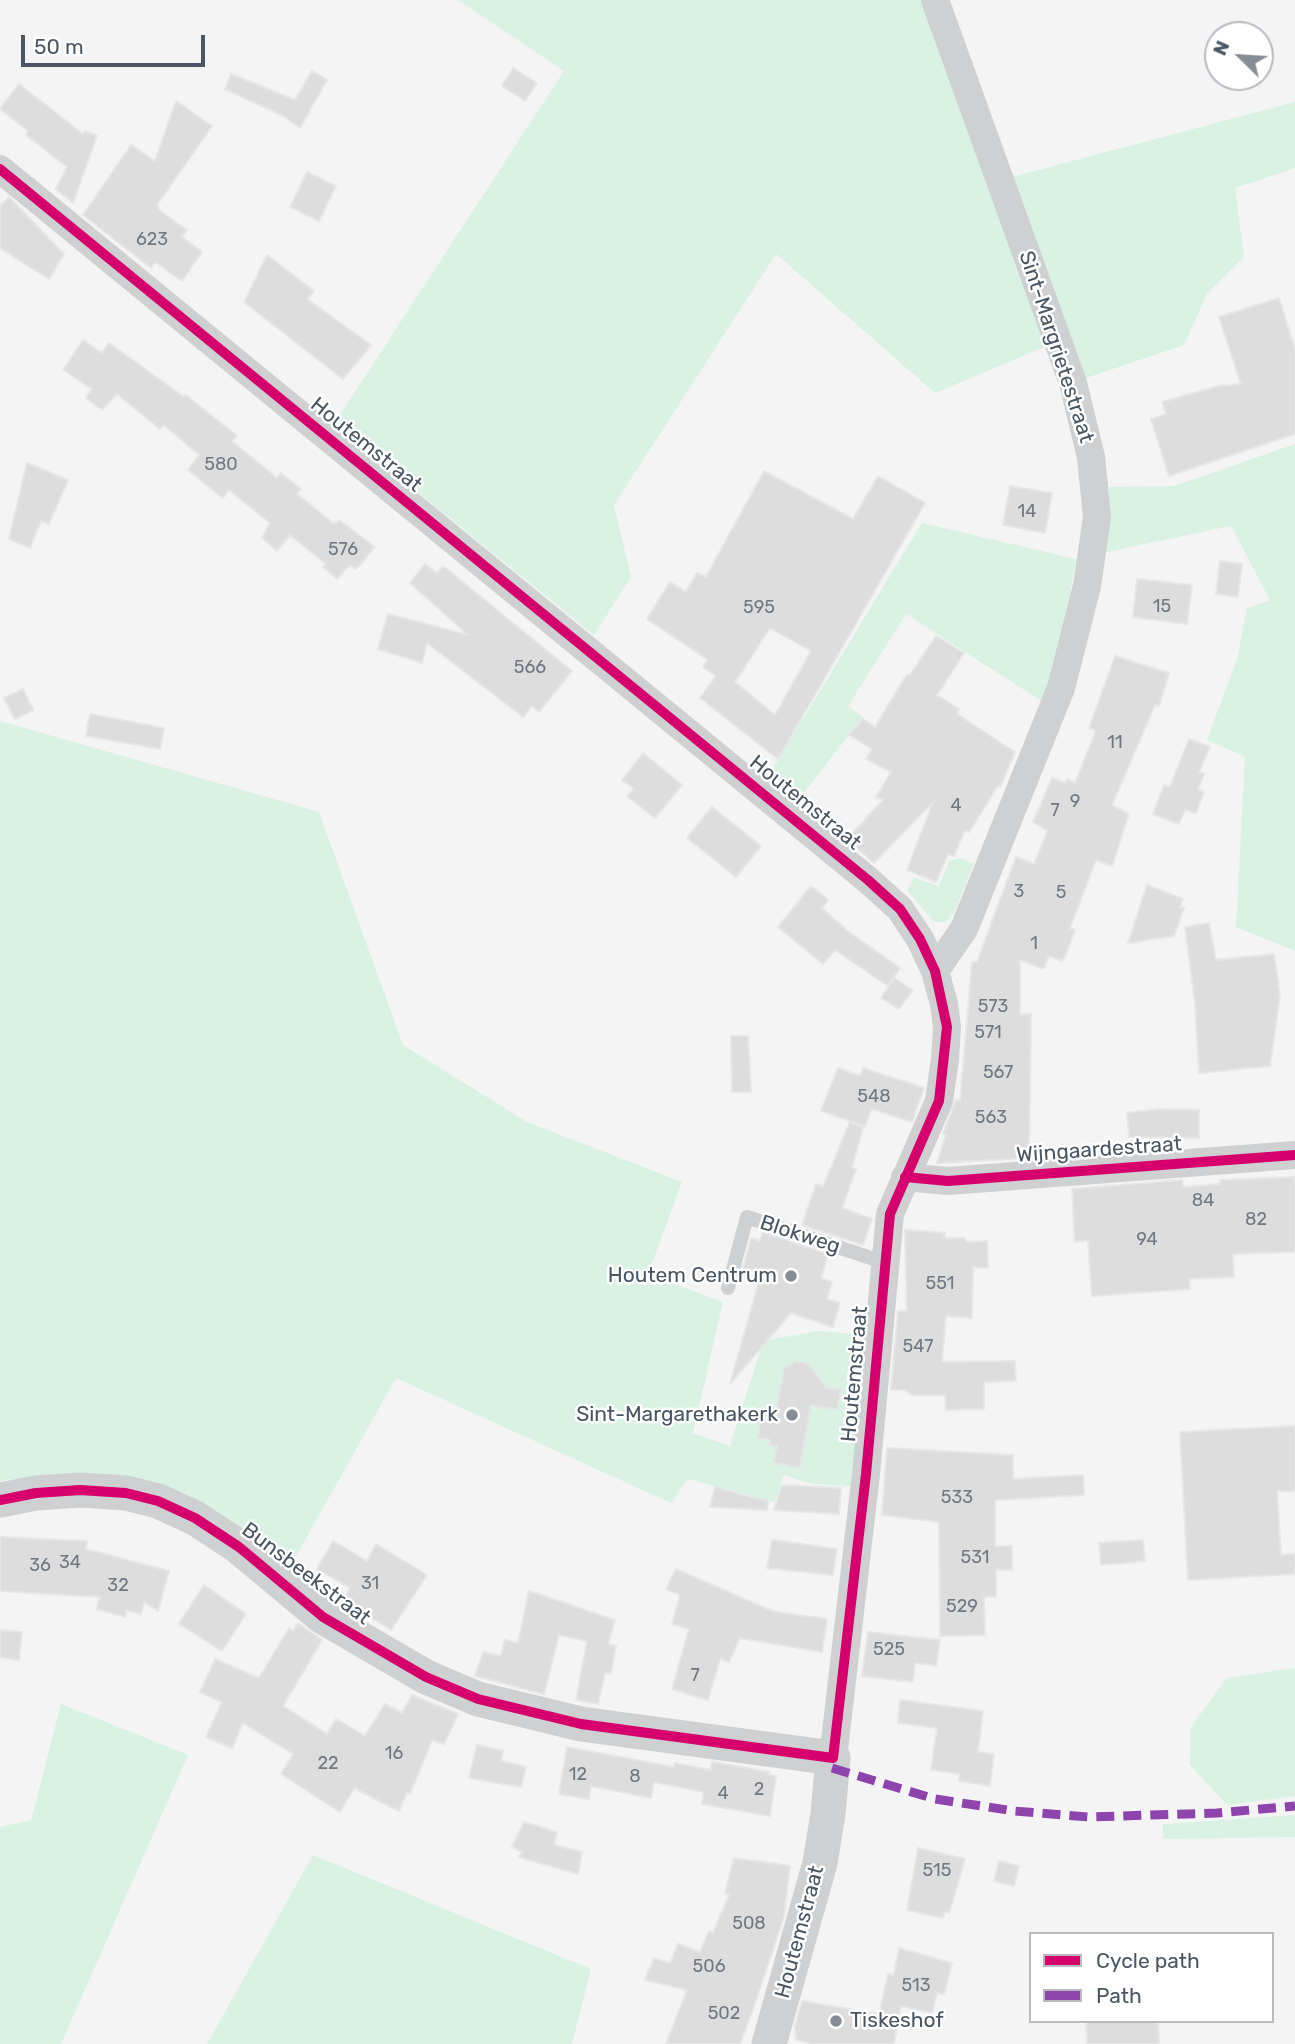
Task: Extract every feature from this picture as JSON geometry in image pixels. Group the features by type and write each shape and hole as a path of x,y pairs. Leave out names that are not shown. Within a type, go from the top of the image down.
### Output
{"street":[{"name":"Sint-Margrietestraat","path":"935,0 1073,383 1091,457 1097,517 1087,586 1061,688 964,929 935,971"},
{"name":"Houtemstraat","path":"0,169 868,880 900,909 920,939 935,971 947,1027 939,1101 890,1214 883,1262 866,1474 828,1814 820,1863 769,2044"},
{"name":"Wijngaardestraat","path":"905,1177 947,1181 1295,1155"},
{"name":"Bunsbeekstraat","path":"0,1500 37,1493 80,1490 125,1493 158,1502 195,1518 239,1546 323,1617 426,1677 478,1699 581,1724 833,1758"}],"lane":[{"name":"Blokweg","path":"728,1288 747,1217 883,1262"}],"green space":[{"path":"458,0 924,0 1049,345 935,393 776,254 614,505 631,577 594,635 334,424 564,71"},
{"path":"1295,102 1295,168 1235,188 1244,257 1207,294 1184,345 1086,378 1012,177"},
{"path":"1295,444 1295,951 1236,927 1245,757 1207,740 1237,659 1247,608 1270,600 1231,526 1107,552 1109,487 1174,486"},
{"path":"922,523 1076,559 1067,615 1043,702 906,614 848,706 863,717 799,799 770,773"},
{"path":"0,721 319,812 403,1045 527,1122 682,1182 648,1274 723,1302 693,1433 730,1446 761,1348 767,1340 820,1331 866,1335 851,1486 812,1484 784,1475 775,1502 688,1479 671,1503 396,1378 291,1565 200,1501 156,1482 58,1474 0,1481"},
{"path":"960,858 974,863 954,913 946,922 934,922 907,890 914,878 939,886 949,861"},
{"path":"1295,1668 1295,1796 1227,1805 1190,1765 1191,1727 1227,1678"},
{"path":"61,1704 188,1755 61,2044 0,2044 0,1827 31,1820"},
{"path":"1295,1815 1295,1837 1163,1839 1163,1824"},
{"path":"313,1855 591,1969 572,2044 207,2044"}],"building":[{"path":"513,68 537,83 525,101 502,86"},
{"path":"312,71 327,80 300,128 285,117 225,89 231,74 295,100"},
{"path":"19,84 83,134 85,131 97,136 73,203 56,189 67,167 26,135 28,131 0,109"},
{"path":"176,101 212,126 157,205 159,210 187,230 182,237 202,252 182,281 155,262 151,268 83,215 131,145 155,161"},
{"path":"307,172 336,186 319,221 290,207"},
{"path":"9,197 64,254 49,279 0,248 0,206"},
{"path":"267,255 314,291 307,299 371,345 343,379 244,302"},
{"path":"1279,298 1295,349 1295,434 1169,476 1151,419 1166,414 1162,402 1219,386 1241,384 1219,317"},
{"path":"83,340 102,353 109,343 184,397 186,395 237,436 232,441 277,478 281,473 301,489 297,494 334,524 339,520 375,547 360,565 355,569 350,565 337,579 323,567 326,564 290,535 277,551 262,538 270,523 229,490 223,498 188,470 199,455 164,425 160,429 117,394 102,410 86,398 92,389 63,370"},
{"path":"27,463 68,480 49,524 41,521 30,548 9,539"},
{"path":"764,471 853,519 878,476 925,503 778,759 700,698 716,676 703,667 708,660 647,619 670,582 686,592 697,573 706,577","holes":["770,628 811,651 775,715 735,682"]},
{"path":"1010,486 1052,493 1045,533 1003,525"},
{"path":"1220,561 1242,564 1238,597 1216,594"},
{"path":"425,564 437,573 443,566 572,671 539,712 532,706 523,717 427,643 422,663 378,649 388,614 468,635 410,583"},
{"path":"1137,579 1192,585 1187,624 1133,617"},
{"path":"936,636 964,653 937,695 959,709 957,714 1015,752 1000,787 998,786 969,832 965,830 954,856 948,854 936,882 907,870 933,802 874,863 847,839 883,800 876,797 891,772 866,759 872,749 849,735 863,719 875,727 907,674 910,675"},
{"path":"1115,656 1169,673 1159,706 1155,705 1112,805 1129,814 1112,866 1096,860 1070,928 1075,930 1065,957 1062,961 1049,956 1043,969 1020,960 1020,1014 1031,1014 1029,1158 937,1163 946,1135 943,1134 956,1099 960,1101 972,962 977,962 1016,857 1034,864 1048,831 1033,822 1052,778 1066,783 1067,779 1075,783 1096,731 1089,728"},
{"path":"23,689 33,710 15,719 4,698"},
{"path":"90,714 164,728 160,749 86,736"},
{"path":"1189,739 1210,747 1199,772 1204,774 1198,789 1204,792 1196,813 1185,810 1179,824 1153,814 1164,785 1170,787"},
{"path":"643,753 682,785 655,818 627,796 634,789 622,780"},
{"path":"712,807 761,846 736,877 687,838"},
{"path":"1147,885 1183,899 1180,907 1184,908 1174,936 1128,943"},
{"path":"811,886 828,900 822,908 849,932 900,968 888,986 835,950 823,964 778,927"},
{"path":"1209,923 1216,960 1274,954 1280,995 1270,1066 1199,1073 1195,1003 1185,927"},
{"path":"894,978 913,990 899,1009 881,998"},
{"path":"731,1036 748,1036 751,1092 732,1092"},
{"path":"838,1068 860,1076 863,1068 924,1088 912,1122 872,1109 865,1126 821,1111"},
{"path":"1160,1109 1199,1110 1199,1138 1129,1137 1127,1113"},
{"path":"850,1122 863,1127 852,1168 856,1169 842,1208 872,1219 863,1245 802,1225 816,1184 823,1187"},
{"path":"1295,1177 1295,1252 1233,1254 1234,1277 1189,1279 1190,1289 1092,1296 1088,1240 1075,1242 1072,1189 1182,1180 1183,1187 1220,1184 1220,1180"},
{"path":"905,1230 945,1233 944,1238 965,1238 966,1242 987,1241 988,1268 973,1267 972,1318 946,1316 942,1362 1015,1361 1016,1381 984,1382 984,1409 946,1410 945,1395 912,1395 905,1390 891,1390 898,1311 907,1311"},
{"name":"Houtem Centrum","path":"763,1232 828,1254 821,1278 832,1282 827,1299 840,1303 833,1327 791,1313 730,1384 761,1274 743,1268 751,1238 760,1241"},
{"name":"Sint-Margarethakerk","path":"796,1361 809,1364 826,1388 841,1390 837,1410 811,1405 800,1468 773,1463 777,1446 769,1445 770,1440 757,1438 761,1420 774,1422 784,1368"},
{"path":"1295,1426 1295,1491 1277,1491 1281,1555 1295,1554 1295,1574 1188,1580 1180,1432"},
{"path":"887,1448 1013,1455 1013,1479 1083,1475 1084,1495 995,1500 995,1546 1012,1546 1012,1570 996,1570 996,1597 984,1597 985,1635 940,1636 939,1522 882,1515"},
{"path":"782,1485 841,1488 839,1514 774,1510"},
{"path":"715,1487 768,1501 767,1510 710,1507"},
{"path":"0,1537 87,1541 86,1549 169,1571 158,1611 144,1602 141,1614 127,1610 125,1617 96,1609 100,1597 0,1591"},
{"path":"772,1540 837,1549 833,1575 767,1568"},
{"path":"1143,1540 1145,1561 1101,1565 1099,1543"},
{"path":"333,1541 367,1561 376,1544 427,1575 391,1630 343,1600 350,1588 317,1569"},
{"path":"676,1569 772,1611 827,1619 822,1652 740,1638 729,1662 720,1659 708,1700 672,1689 689,1629 672,1624 680,1595 666,1589"},
{"path":"204,1585 246,1614 222,1651 179,1624"},
{"path":"529,1591 615,1620 608,1644 616,1646 611,1674 605,1673 598,1704 576,1700 587,1641 559,1635 544,1694 475,1676 483,1652 501,1656 505,1640 518,1643"},
{"path":"298,1623 322,1640 283,1706 327,1734 336,1719 365,1736 385,1704 402,1713 412,1695 458,1714 444,1744 432,1740 410,1794 407,1792 399,1811 354,1788 340,1812 281,1774 293,1754 243,1723 232,1748 206,1737 222,1702 200,1692 215,1659 259,1678 289,1628 293,1631"},
{"path":"0,1630 22,1632 19,1660 0,1657"},
{"path":"868,1632 940,1640 936,1666 915,1663 913,1682 862,1676"},
{"path":"900,1700 983,1711 978,1752 994,1754 990,1786 959,1781 960,1774 931,1770 937,1728 898,1723"},
{"path":"477,1745 503,1751 501,1761 526,1767 521,1787 469,1778"},
{"path":"567,1747 674,1767 674,1763 711,1770 712,1762 769,1772 769,1775 776,1776 770,1816 702,1804 704,1792 654,1782 651,1798 591,1786 589,1799 559,1794"},
{"path":"524,1822 557,1832 554,1845 582,1852 578,1874 519,1857 522,1852 512,1847"},
{"path":"918,1848 965,1859 949,1913 945,1912 943,1918 907,1910"},
{"path":"734,1858 790,1866 784,1916 753,2009 740,2044 666,2044 687,1990 645,1980 654,1958 670,1963 678,1944 700,1952 709,1931 713,1933 729,1895 725,1893"},
{"path":"999,1861 1019,1866 1014,1886 994,1881"},
{"path":"899,1948 952,1963 944,1994 937,1993 932,2013 901,2006 894,2044 816,2044 796,2040 795,2026 802,2001 879,2014 888,1974 894,1975"},
{"path":"1086,2023 1158,2023 1159,2044 1087,2044"}],"marked path":[{"path":"832,1768 935,1799 1014,1811 1089,1817 1217,1813 1295,1806"}],"cycle path":[{"path":"0,169 868,880 900,909 920,939 935,971 947,1027 939,1101 890,1214 866,1474 833,1758 581,1724 478,1699 426,1677 323,1617 239,1547 195,1518 158,1501 126,1493 80,1490 36,1493 0,1500"},
{"path":"905,1177 948,1181 1295,1155"}],"place":[{"name":"Houtem Centrum","path":"791,1276"},
{"name":"Sint-Margarethakerk","path":"792,1415"},
{"name":"Tiskeshof","path":"836,2021"}]}
